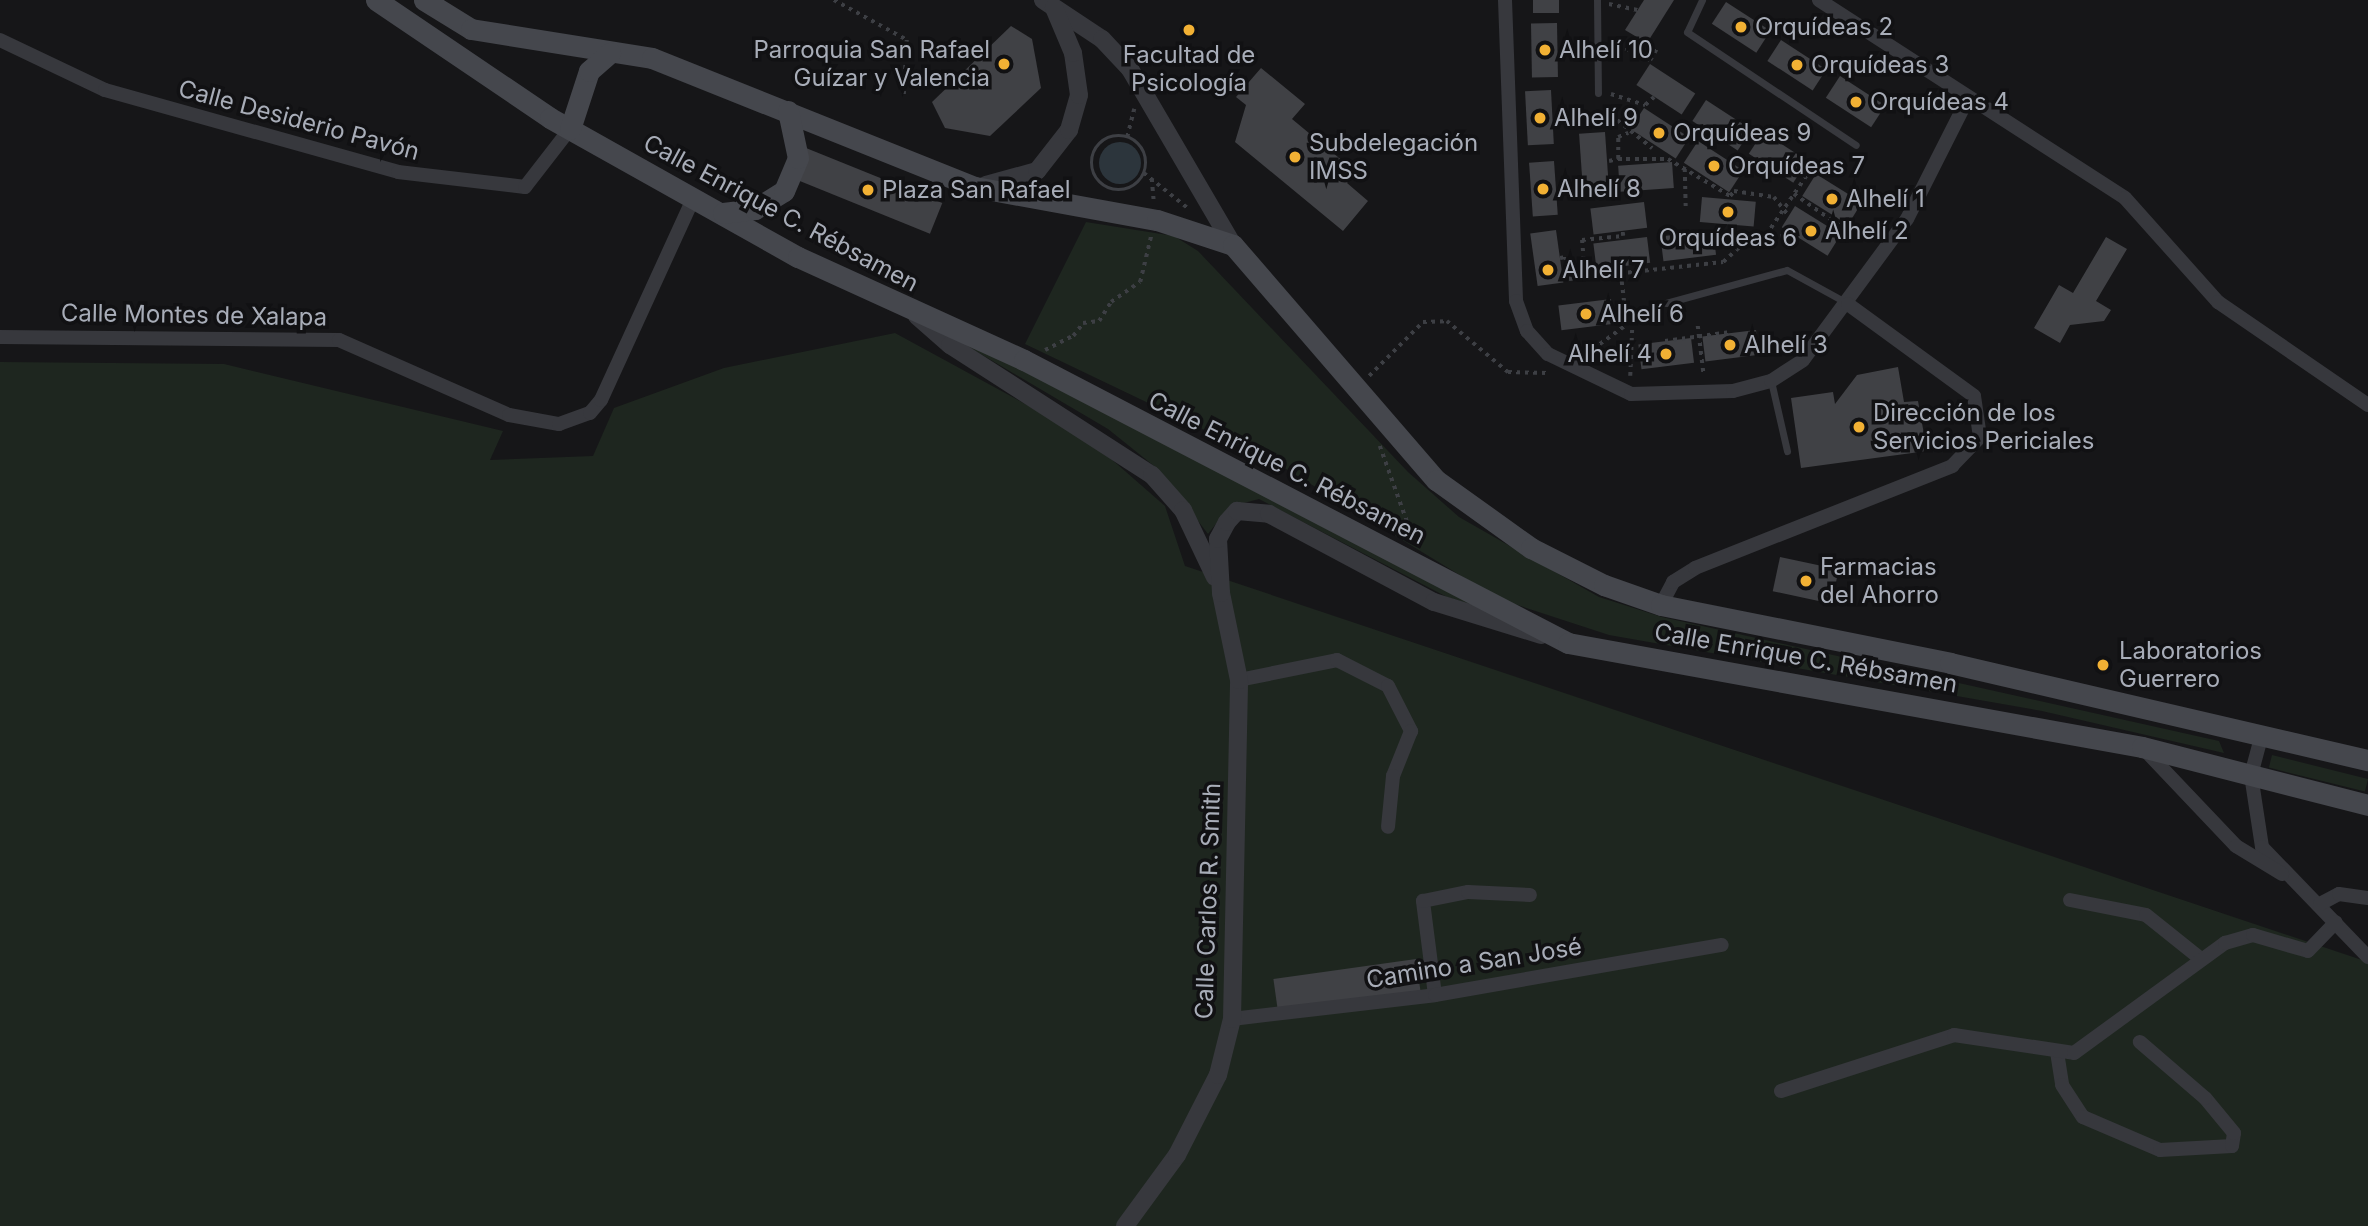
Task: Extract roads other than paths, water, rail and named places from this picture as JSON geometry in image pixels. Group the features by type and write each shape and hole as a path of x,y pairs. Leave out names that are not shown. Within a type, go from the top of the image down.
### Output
{"main road":[{"name":"Calle Enrique C. Rébsamen","path":"376,0 570,129 723,213 916,316 1024,360 1568,643 2142,747 2368,805"},
{"path":"424,0 471,29 652,58 788,111 938,177 975,187 1157,220 1233,245"},
{"path":"570,129 589,71 610,53"},
{"path":"723,213 755,208 784,191 798,158 788,111"},
{"name":"Calle Enrique C. Rébsamen","path":"1233,245 1447,487 1531,548 1604,585 1661,605 2262,734 2368,760"}],"street":[{"path":"1505,0 1516,301 1528,331 1569,366 1631,394 1679,397 1771,381 1803,360 1848,304 1907,219 1967,100"},
{"path":"1819,0 1967,100 2125,198 2218,302 2368,405"},
{"path":"975,187 1021,181 1037,171 1069,130 1079,95 1073,53 1049,4"},
{"path":"1049,4 1102,39 1130,69 1233,245"},
{"name":"Calle Desiderio Pavón","path":"0,40 116,94 398,172 525,187 570,129"},
{"name":"Calle Montes de Xalapa","path":"0,337 339,340 509,415 559,424 590,413 601,400 694,197"},
{"path":"1661,605 1673,582 1695,568 1952,466 1980,438 1974,396 1848,304"},
{"name":"Calle Carlos R. Smith","path":"916,316 950,345 1152,475 1184,510 1221,593"},
{"name":"Calle Carlos R. Smith","path":"1125,1226 1177,1155 1218,1075 1232,1019 1239,680 1221,593 1218,539 1237,511 1253,509 1434,602 1568,643"},
{"path":"1239,680 1336,660 1388,686 1411,731 1393,776 1388,827"},
{"path":"2262,734 2251,775 2262,848 2287,877"},
{"path":"2142,747 2235,846 2287,877 2320,904 2368,957"},
{"path":"1435,995 1423,901 1468,892 1530,895"},
{"path":"2320,904 2339,894 2368,898"},
{"path":"2070,900 2146,915 2202,959"},
{"path":"1781,1091 1954,1035 2074,1053 2225,943 2253,935 2308,951 2336,922"},
{"name":"Camino a San José","path":"1232,1019 1435,995 1722,945"},
{"path":"2057,1052 2062,1085 2083,1117 2160,1150 2223,1150 2235,1142 2205,1098 2140,1042"}],"lane":[{"path":"1702,0 1687,32 1856,145"},
{"path":"1597,2 1598,93"},
{"path":"1666,303 1787,270 1848,304"},
{"path":"1771,381 1787,451"}],"place":[{"name":"Orquídeas 2","path":"1741,27"},
{"name":"Facultad de Psicología","path":"1189,30"},
{"name":"Alhelí 10","path":"1545,50"},
{"name":"Parroquia San Rafael Guízar y Valencia","path":"1004,64"},
{"name":"Orquídeas 3","path":"1797,65"},
{"name":"Orquídeas 4","path":"1856,102"},
{"name":"Alhelí 9","path":"1540,118"},
{"name":"Orquídeas 9","path":"1659,133"},
{"name":"Subdelegación IMSS","path":"1295,157"},
{"name":"Orquídeas 7","path":"1714,166"},
{"name":"Alhelí 8","path":"1543,189"},
{"name":"Plaza San Rafael","path":"868,190"},
{"name":"Alhelí 1","path":"1832,199"},
{"name":"Orquídeas 6","path":"1728,212"},
{"name":"Alhelí 2","path":"1811,231"},
{"name":"Alhelí 7","path":"1548,270"},
{"name":"Alhelí 6","path":"1586,314"},
{"name":"Alhelí 3","path":"1730,345"},
{"name":"Alhelí 4","path":"1666,354"},
{"name":"Dirección de los Servicios Periciales","path":"1859,427"},
{"name":"Farmacias del Ahorro","path":"1806,581"},
{"name":"Laboratorios Guerrero","path":"2103,665"}]}
